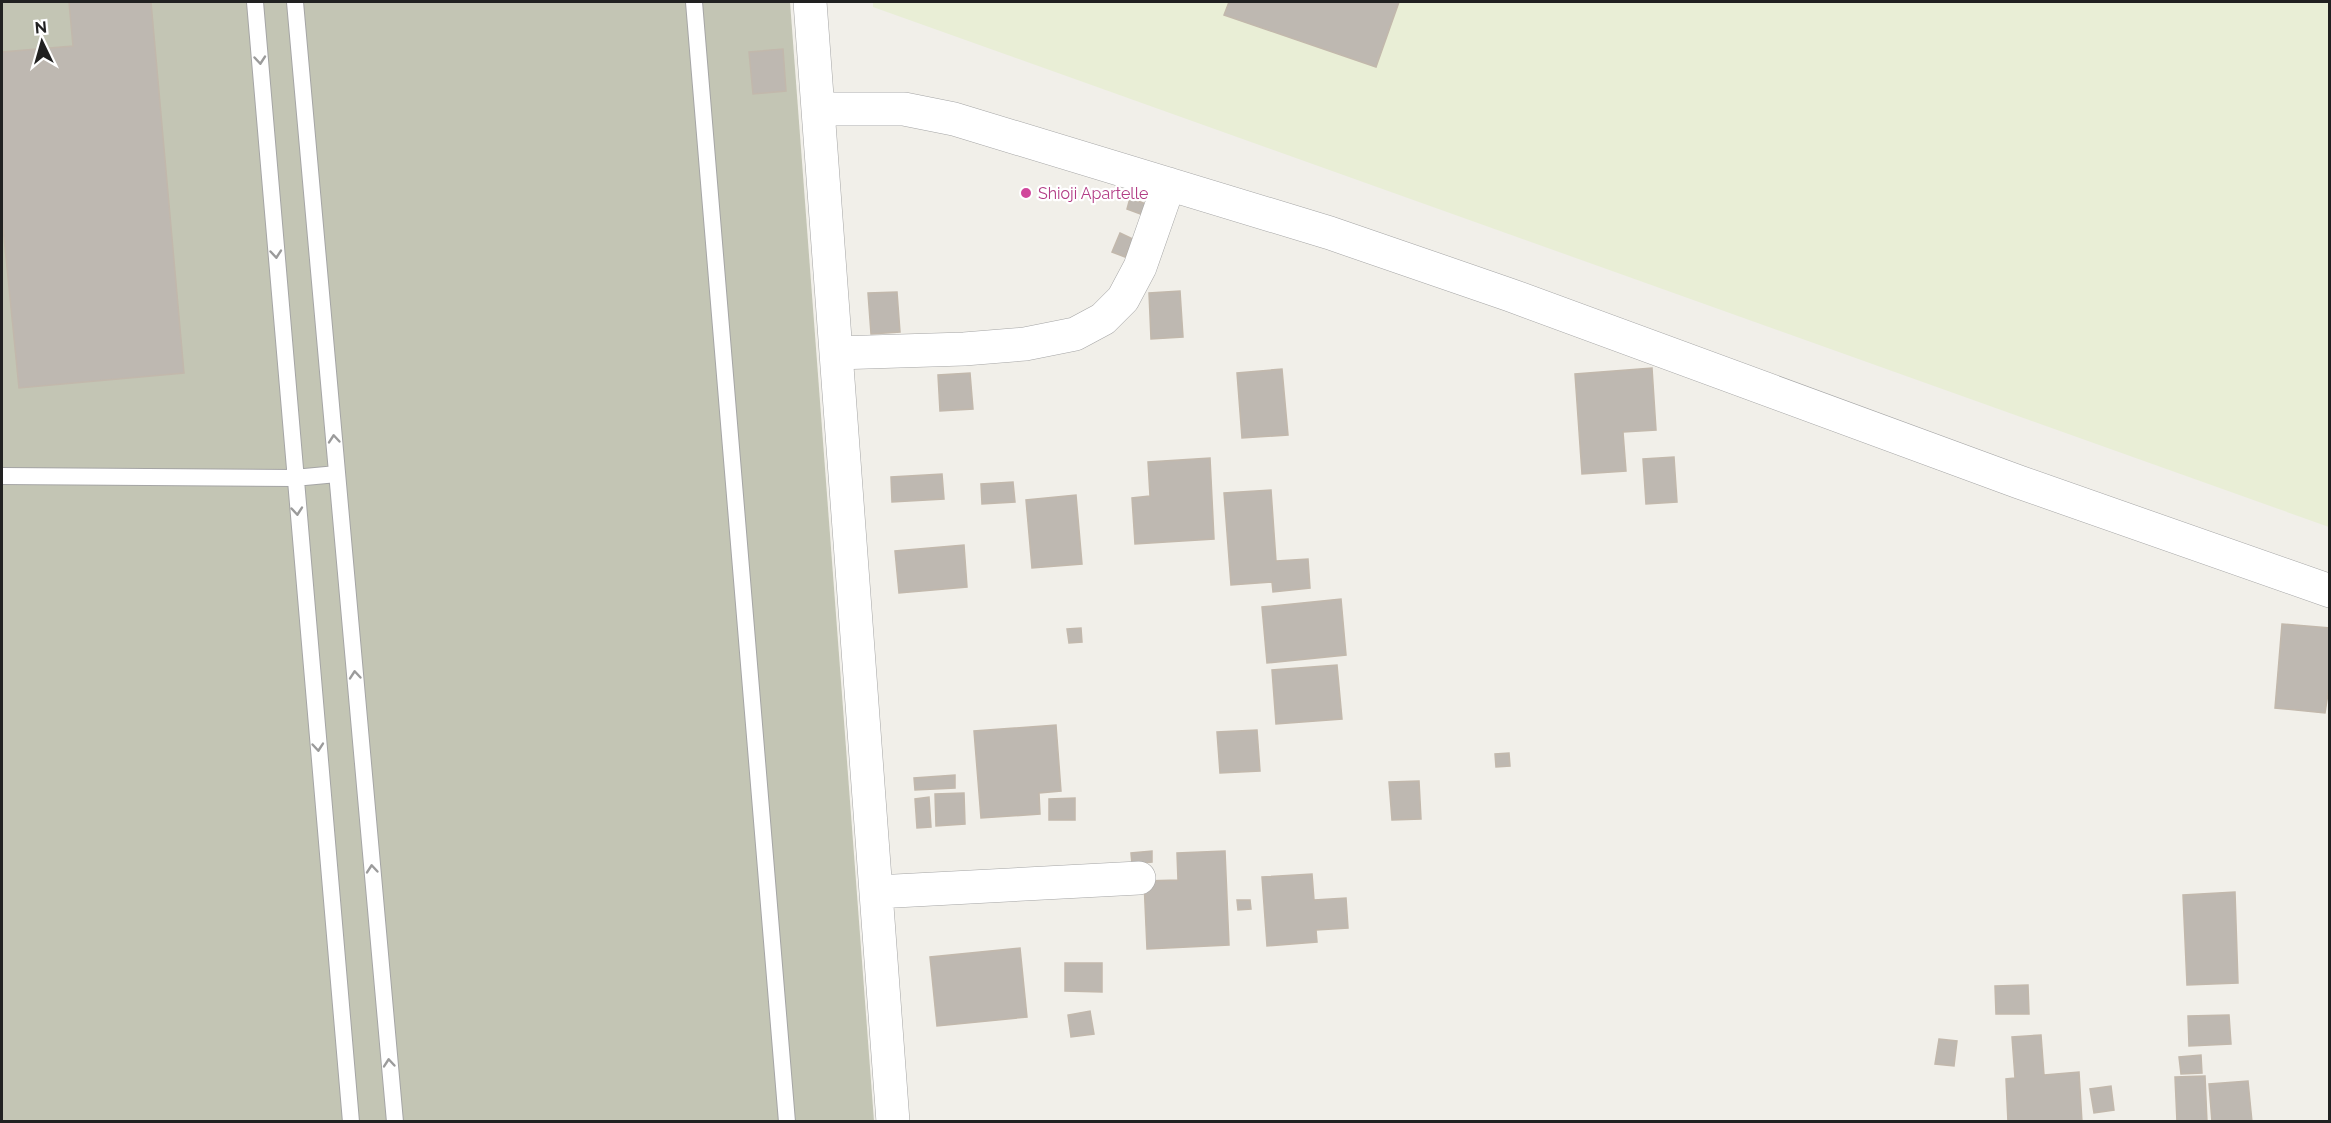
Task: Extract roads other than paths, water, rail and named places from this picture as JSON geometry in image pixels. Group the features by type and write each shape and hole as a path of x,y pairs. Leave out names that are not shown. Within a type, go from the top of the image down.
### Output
{"street":[{"path":"810,2 893,1122"},
{"path":"818,109 904,109 954,119 1330,233 1510,295 2019,482 2330,591"},
{"path":"836,353 964,349 1025,344 1075,334 1103,319 1123,299 1140,267 1169,184"},
{"path":"876,892 1139,878"}],"lane":[{"path":"255,2 351,1122"},
{"path":"295,2 394,1122"},
{"path":"694,2 788,1122"},
{"path":"2,476 294,478 337,474"}],"place":[{"name":"Shioji Apartelle","path":"1026,193"}]}
